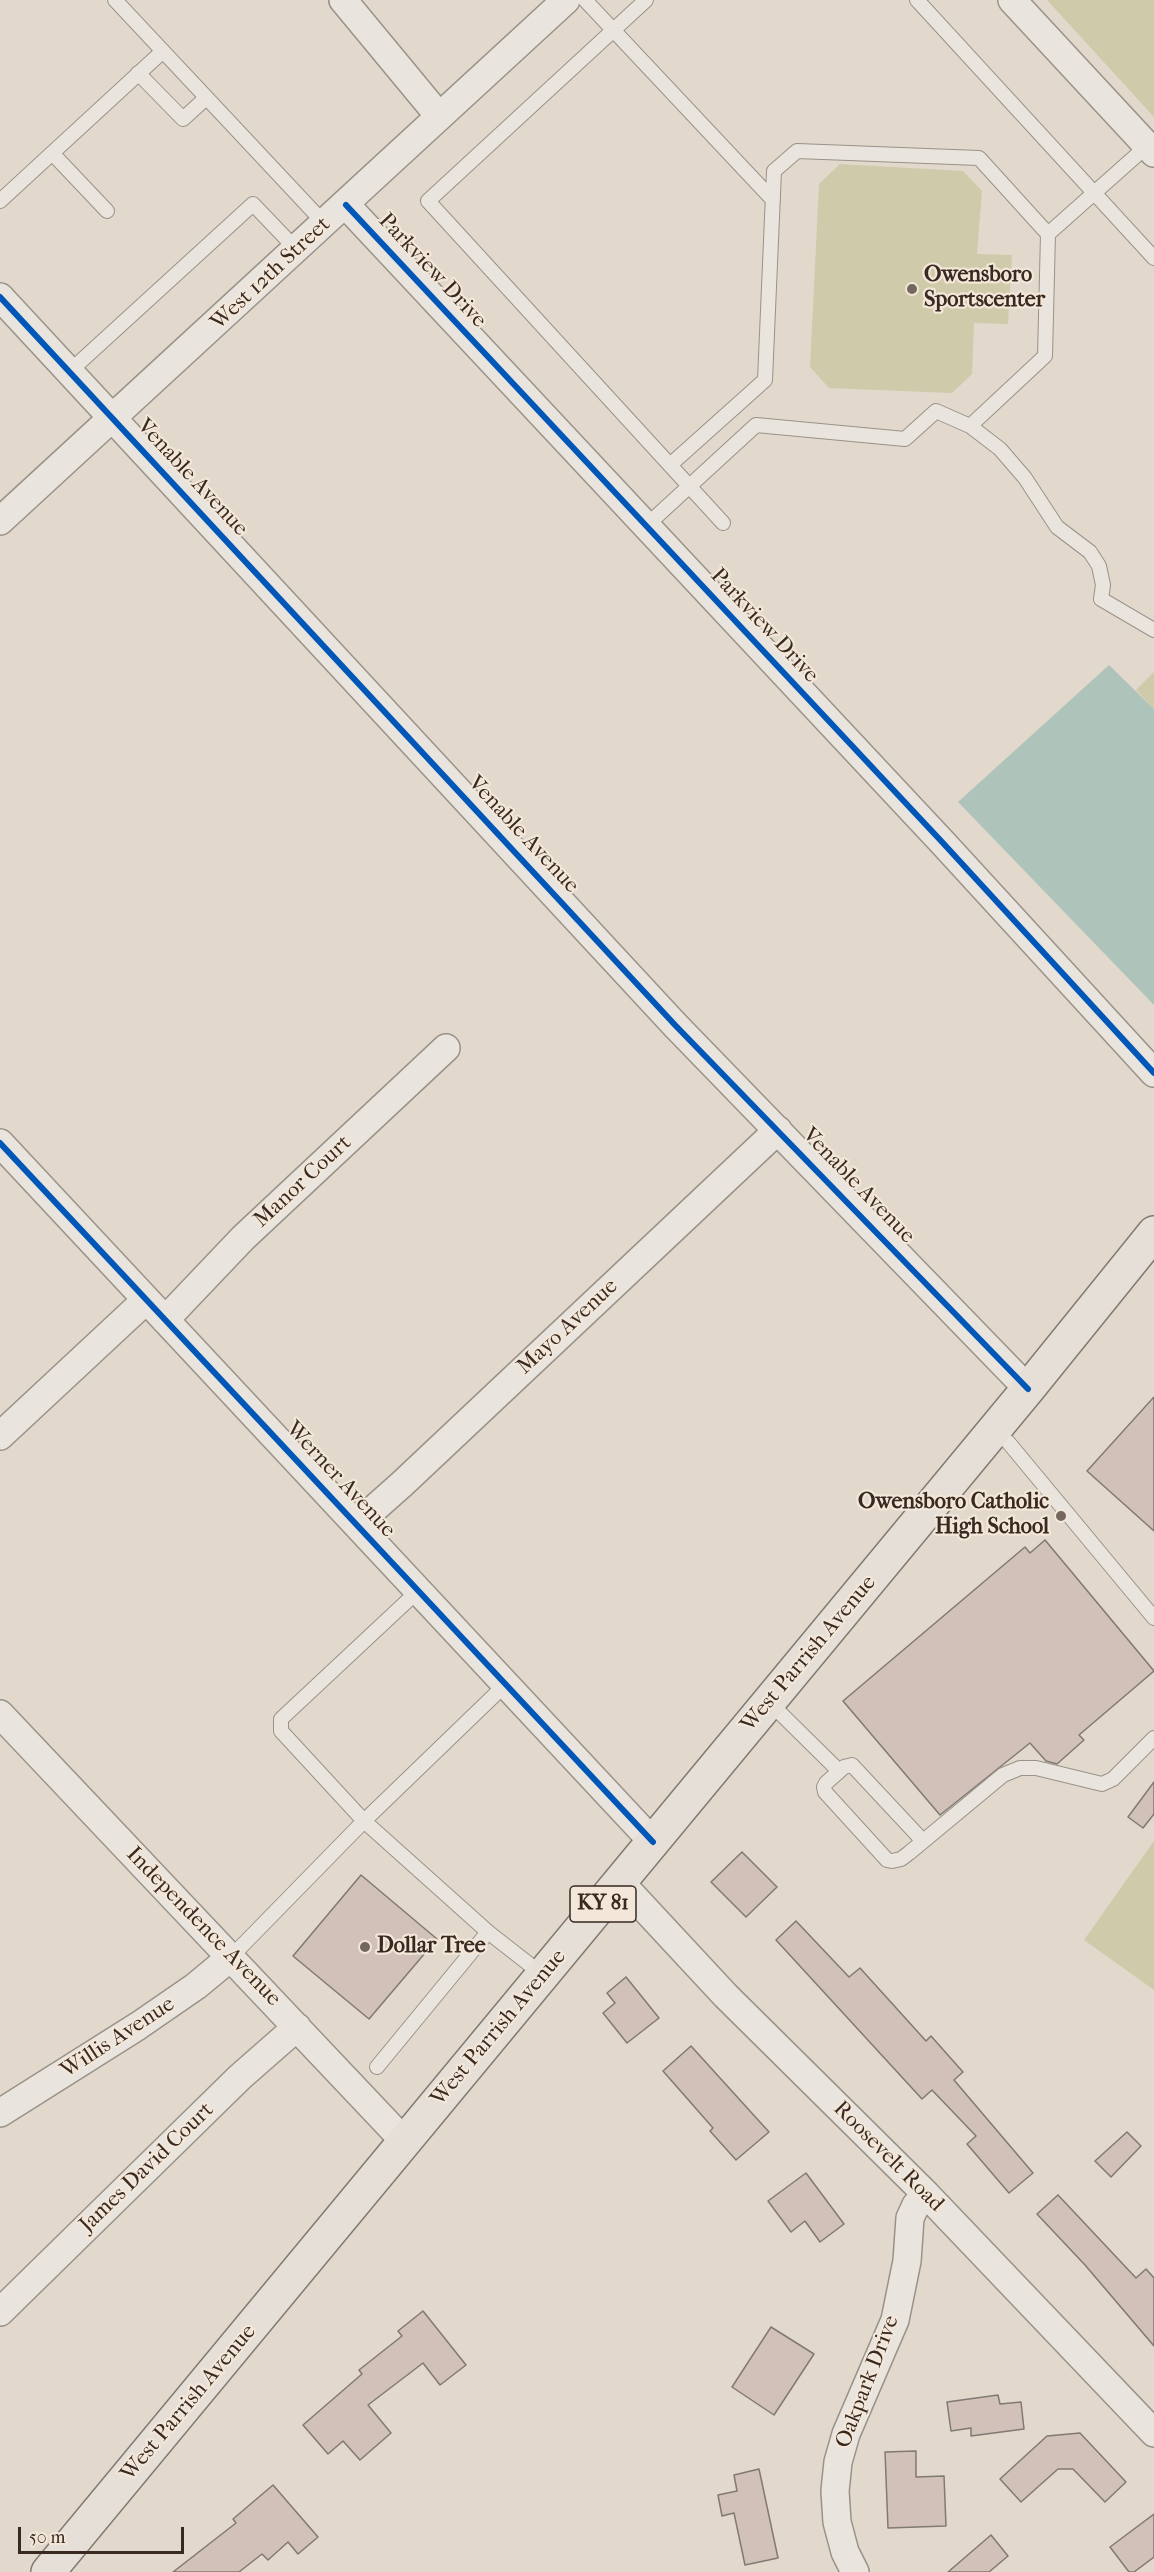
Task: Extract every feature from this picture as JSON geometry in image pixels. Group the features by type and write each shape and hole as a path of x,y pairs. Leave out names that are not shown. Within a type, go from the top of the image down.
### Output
{"main road":[{"name":"West Parrish Avenue","path":"48,2572 1028,1389 1154,1233"}],"street":[{"path":"343,0 439,116"},
{"name":"West 12th Street","path":"0,521 326,224 439,116 566,0"},
{"path":"1012,0 1151,150"},
{"name":"Parkview Drive","path":"346,205 943,843 1154,1073"},
{"name":"Venable Avenue","path":"0,297 675,1025 1028,1389"},
{"name":"Manor Court","path":"165,1320 243,1239 446,1047"},
{"name":"Mayo Avenue","path":"357,1524 778,1130"},
{"name":"Werner Avenue","path":"0,1143 653,1842"},
{"path":"0,1436 146,1300"},
{"name":"Independence Avenue","path":"0,1714 405,2142"},
{"name":"Roosevelt Road","path":"620,1882 726,1996 926,2194 1154,2433"},
{"name":"Willis Avenue","path":"0,2113 138,2026 196,1986 231,1957"},
{"name":"James David Court","path":"0,2312 240,2076 297,2027"},
{"name":"Oakpark Drive","path":"855,2572 845,2552 837,2522 835,2491 838,2462 846,2434 895,2320 907,2261 910,2218 916,2205 926,2194"}],"lane":[{"path":"115,0 326,224"},
{"path":"585,0 773,200"},
{"path":"646,0 428,201 723,523"},
{"path":"917,0 1154,258"},
{"path":"0,201 163,51"},
{"path":"138,73 183,118 206,98"},
{"path":"1048,234 1094,193 1151,150"},
{"path":"670,465 765,380 774,171 797,151 980,158 1048,234 1045,356 970,426"},
{"path":"52,153 107,211"},
{"path":"69,372 253,204 297,250"},
{"path":"646,526 756,424 905,439 936,411 970,426 1000,449 1016,466 1057,527 1090,552 1099,566 1103,585 1101,599 1154,630"},
{"path":"994,1430 1008,1442 1154,1617"},
{"path":"418,1590 281,1719 281,1731 364,1821 488,1932 543,1975"},
{"path":"231,1957 364,1821 506,1684"},
{"path":"769,1702 839,1771"},
{"path":"923,1841 858,1769 848,1765 826,1783 825,1792 887,1860 901,1859 923,1841 1003,1775 1020,1768 1036,1768 1102,1784 1113,1779 1154,1737"},
{"path":"377,2067 488,1932"}],"shaded area":[{"path":"1047,0 1154,0 1154,117"},
{"name":"Owensboro Sportscenter","path":"840,164 963,171 982,191 977,254 1012,255 1008,324 974,323 972,374 952,393 829,388 810,367 819,184"},
{"path":"1109,665 1154,709 1154,1005 958,802"},
{"path":"1154,672 1154,709 1136,690"},
{"path":"1154,1841 1154,1990 1084,1940"}],"building":[{"path":"1154,1397 1154,1531 1087,1471"},
{"path":"1045,1540 1154,1671 1079,1735 1084,1740 1057,1764 1046,1761 1030,1743 940,1815 843,1701 1025,1547 1030,1553"},
{"path":"1154,1782 1154,1814 1143,1828 1128,1817"},
{"path":"742,1852 777,1887 746,1917 711,1882"},
{"name":"Dollar Tree","path":"361,1875 437,1939 369,2019 293,1956"},
{"path":"796,1921 849,1977 860,1968 926,2041 931,2036 963,2072 954,2080 1033,2173 1009,2193 967,2144 976,2136 932,2090 922,2099 776,1940"},
{"path":"626,1977 659,2018 627,2043 603,2013 615,2003 607,1993"},
{"path":"691,2046 769,2132 736,2160 710,2131 713,2128 663,2071"},
{"path":"1127,2132 1141,2146 1111,2177 1095,2161"},
{"path":"806,2173 844,2224 820,2242 805,2221 791,2232 768,2201"},
{"path":"1058,2195 1136,2278 1146,2269 1154,2278 1154,2346 1085,2265 1037,2214"},
{"path":"423,2311 466,2365 440,2385 423,2363 368,2405 391,2433 360,2460 343,2441 328,2454 303,2425 362,2374 359,2370 402,2336 398,2331"},
{"path":"771,2327 814,2354 774,2415 732,2387"},
{"path":"998,2395 1000,2404 1021,2402 1024,2429 971,2436 971,2428 951,2431 947,2402"},
{"path":"1080,2433 1126,2482 1105,2502 1073,2469 1058,2469 1021,2502 1000,2479 1047,2436"},
{"path":"916,2451 916,2477 944,2476 946,2526 888,2528 885,2452"},
{"path":"759,2469 778,2558 745,2565 734,2513 722,2516 718,2495 737,2491 734,2475"},
{"path":"273,2485 318,2537 298,2554 288,2542 268,2560 262,2554 239,2572 173,2572 236,2523 233,2519"},
{"path":"1154,2514 1154,2557 1134,2572 1129,2572 1110,2547"},
{"path":"991,2535 1008,2556 989,2572 948,2572"}],"cycle path":[{"path":"346,205 943,843 1154,1073"},
{"path":"0,297 675,1025 1028,1389"},
{"path":"0,1143 653,1842"}],"place":[{"name":"Owensboro Sportscenter","path":"912,289"},
{"name":"Owensboro Catholic High School","path":"1061,1516"},
{"name":"Dollar Tree","path":"365,1947"}]}
